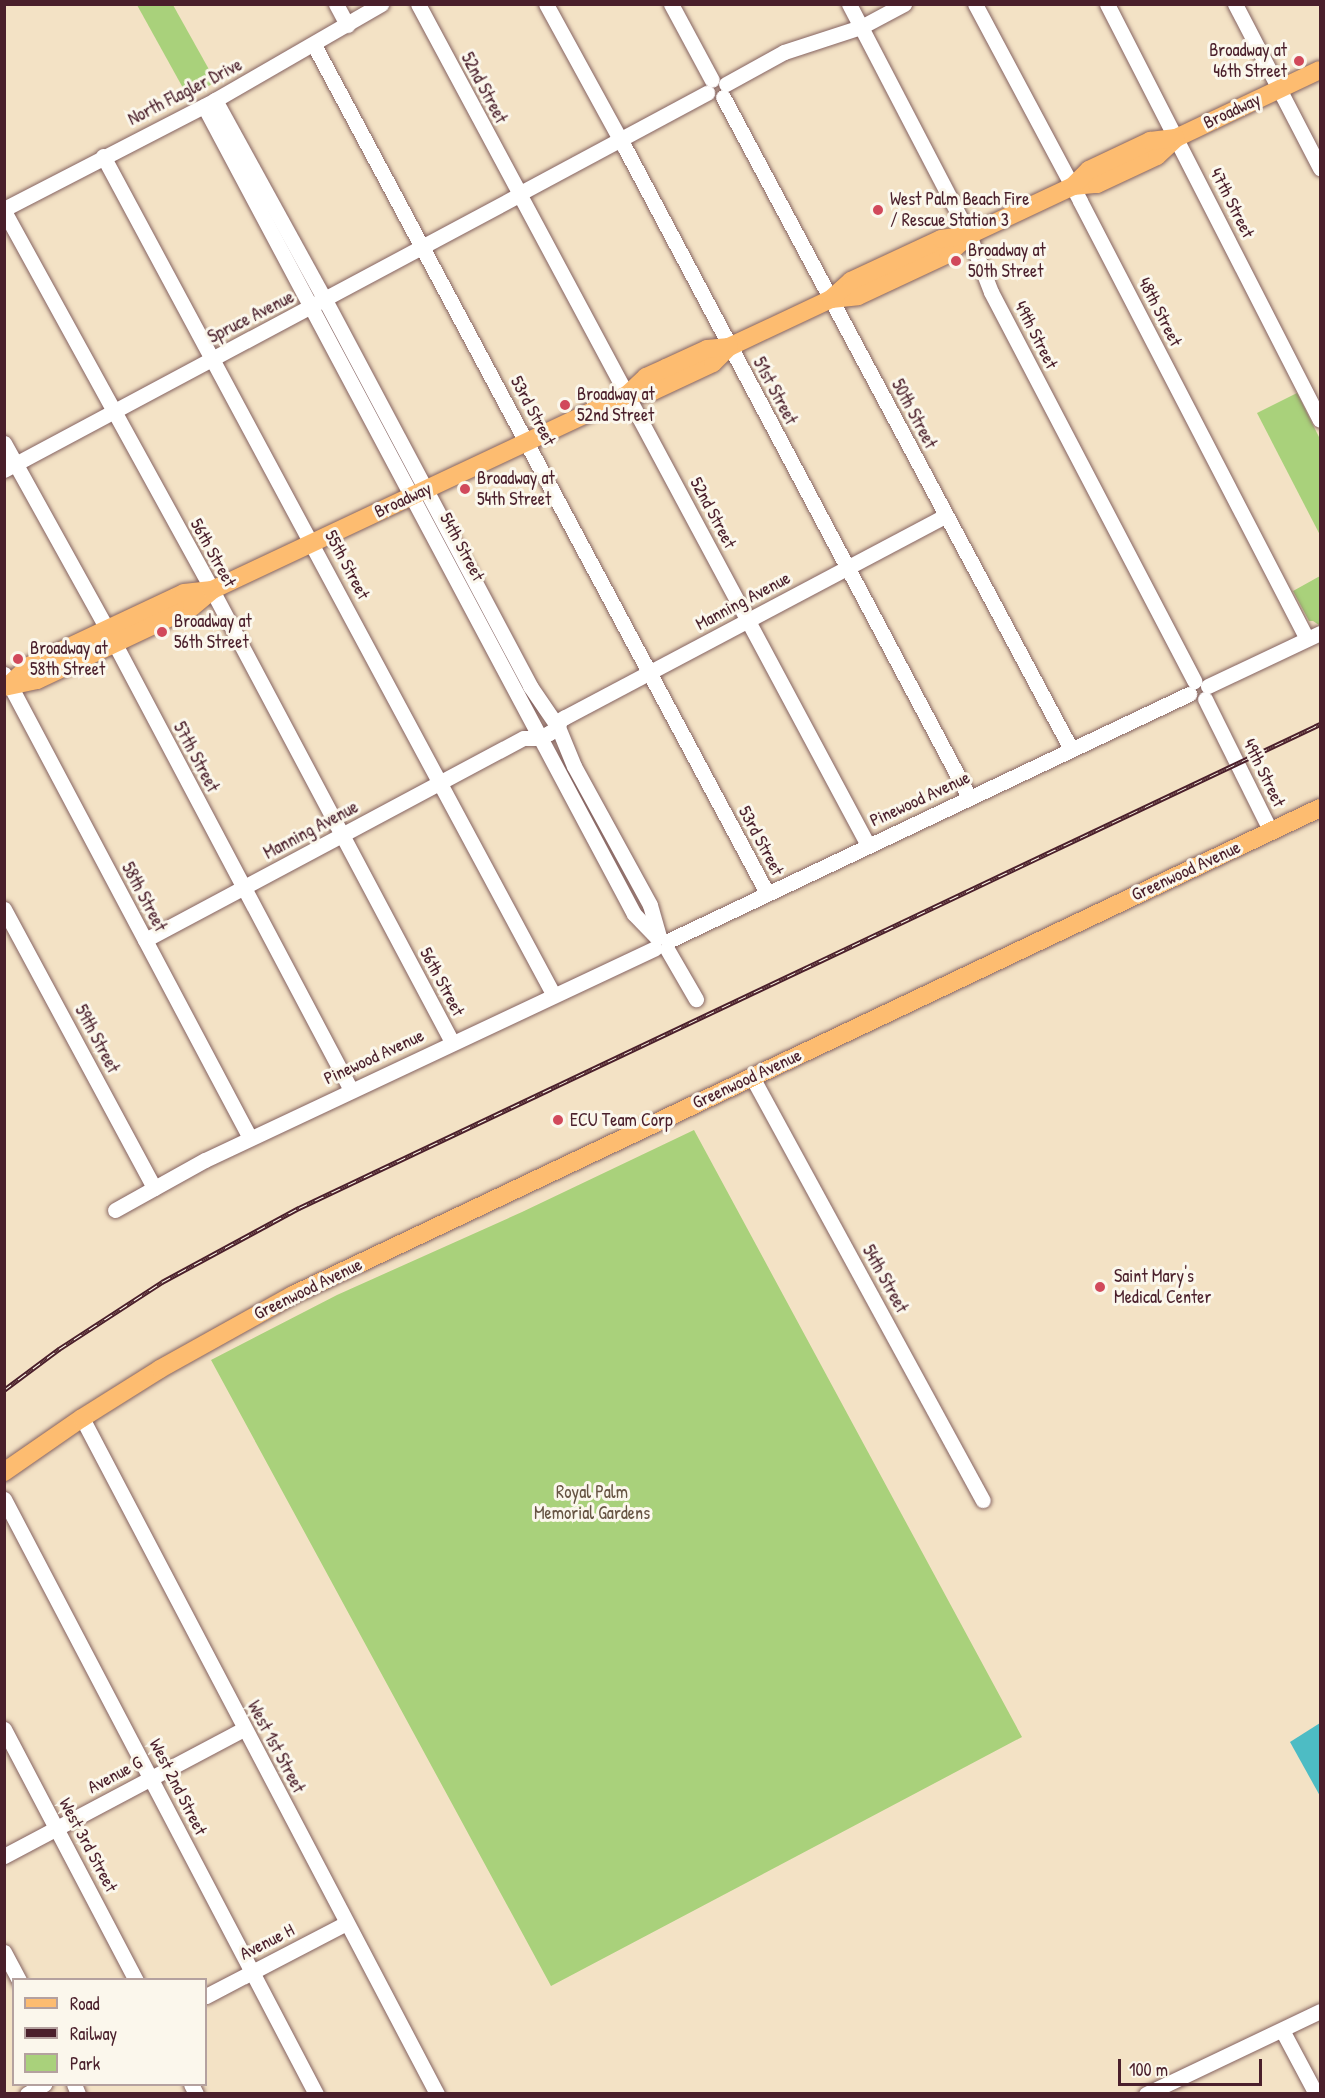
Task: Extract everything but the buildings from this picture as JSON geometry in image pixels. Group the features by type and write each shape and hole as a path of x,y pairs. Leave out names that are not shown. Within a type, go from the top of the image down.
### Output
{"main road":[{"name":"Broadway","path":"6,682 29,666 111,636 184,593 212,590 628,394 653,391 713,363 729,347 831,299 851,281 941,239 969,235 1073,186 1097,184 1143,163 1157,156 1176,138 1320,70"},
{"name":"Greenwood Avenue","path":"4,1472 82,1418 177,1358 293,1295 1320,808"}],"street":[{"path":"336,4 347,25"},
{"name":"North Flagler Drive","path":"4,210 103,156 209,103 314,45 381,4"},
{"name":"52nd Street","path":"418,4 868,845"},
{"name":"51st Street","path":"546,4 969,797"},
{"name":"50th Street","path":"671,4 1071,749"},
{"name":"49th Street","path":"849,4 969,235 991,292 1271,832"},
{"name":"Spruce Avenue","path":"10,467 310,309 784,52 861,27 904,4"},
{"name":"48th Street","path":"975,4 1314,636"},
{"name":"47th Street","path":"1107,4 1320,420"},
{"path":"1235,4 1320,168"},
{"name":"53rd Street","path":"314,45 421,247 528,441 767,893"},
{"name":"54th Street","path":"209,103 326,300 515,687 532,734 551,756 634,914 661,943 696,999"},
{"name":"54th Street","path":"209,103 310,309 531,686 556,721 574,766 650,905 661,943"},
{"name":"55th Street","path":"103,156 553,994"},
{"name":"56th Street","path":"4,210 212,590 452,1042"},
{"name":"57th Street","path":"4,443 10,467 111,636 351,1090"},
{"name":"Manning Avenue","path":"145,940 945,516"},
{"name":"Pinewood Avenue","path":"115,1210 250,1138 1314,636"},
{"name":"58th Street","path":"6,682 250,1138"},
{"name":"59th Street","path":"4,909 154,1188"},
{"name":"54th Street","path":"752,1077 983,1500"},
{"name":"West 1st Street","path":"82,1418 437,2094"},
{"name":"West 2nd Street","path":"4,1499 316,2094"},
{"name":"Avenue G","path":"4,1856 244,1729"},
{"name":"West 3rd Street","path":"4,1730 135,1978"},
{"name":"Avenue H","path":"207,1995 346,1923"},
{"path":"4,1952 18,1978"},
{"path":"1146,2094 1320,2011"},
{"path":"1282,2030 1316,2094"},
{"path":"27,2094 42,2086"}],"green space":[{"path":"137,5 173,5 216,82 188,97"},
{"path":"1297,393 1320,439 1320,535 1257,413"},
{"path":"1320,576 1319,625 1309,621 1293,591"},
{"name":"Royal Palm Memorial Gardens","path":"694,1130 1022,1737 551,1986 211,1360 337,1295 522,1212"}],"water":[{"path":"1320,1723 1320,1796 1290,1742"}],"railway":[{"path":"4,1390 59,1349 162,1282 299,1208 1320,724"}],"place":[{"name":"Broadway at 46th Street","path":"1299,61"},
{"name":"West Palm Beach Fire / Rescue Station 3","path":"878,210"},
{"name":"Broadway at 50th Street","path":"956,261"},
{"name":"Broadway at 52nd Street","path":"565,405"},
{"name":"Broadway at 54th Street","path":"465,489"},
{"name":"Broadway at 56th Street","path":"162,632"},
{"name":"Broadway at 58th Street","path":"18,659"},
{"name":"ECU Team Corp","path":"558,1120"},
{"name":"Saint Mary's Medical Center","path":"1100,1287"}]}
